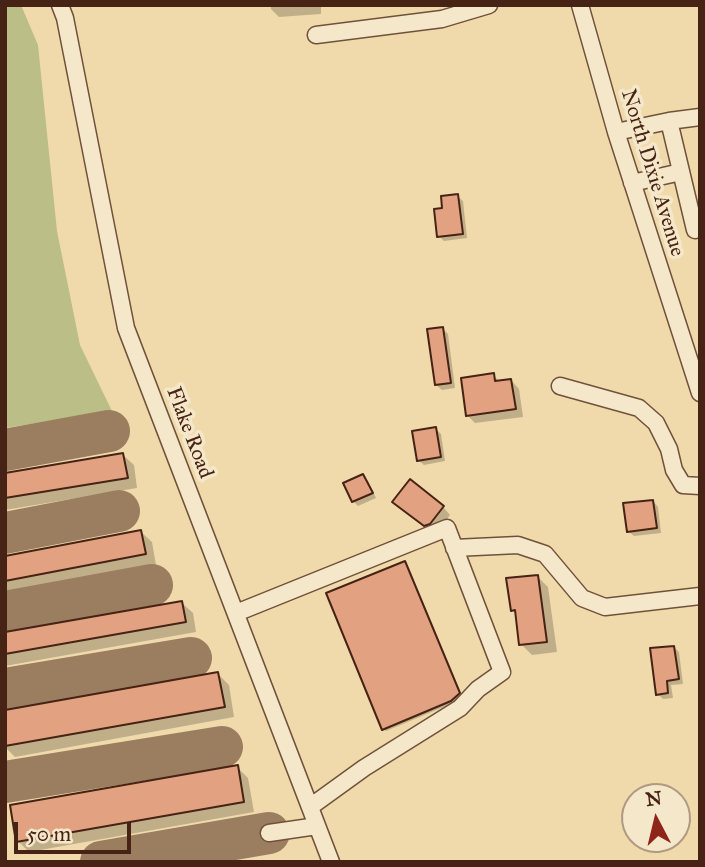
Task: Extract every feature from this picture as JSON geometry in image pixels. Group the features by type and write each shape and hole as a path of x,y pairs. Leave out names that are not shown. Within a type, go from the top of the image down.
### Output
{"street":[{"name":"Flake Road","path":"60,5 68,32 126,328 331,862"},
{"path":"316,34 442,19 489,5"},
{"name":"North Dixie Avenue","path":"580,5 616,132 700,393"},
{"path":"616,132 700,117"},
{"path":"669,121 695,230"},
{"path":"632,183 681,172"},
{"path":"560,386 639,408 656,423 669,449 674,470 683,485 700,486"},
{"path":"236,613 447,528 502,672 478,689 460,708 364,768 310,807"},
{"path":"454,548 518,545 545,554 582,598 605,607 700,596"},
{"path":"269,833 317,827"}],"green space":[{"path":"5,5 21,5 38,45 57,231 80,345 112,411 5,428"}],"building":[{"path":"458,194 463,234 437,237 434,209 442,208 441,196"},
{"path":"443,327 451,383 435,385 427,329"},
{"path":"494,373 495,381 511,379 516,409 466,416 461,378"},
{"path":"436,427 441,457 417,461 412,431"},
{"path":"123,453 128,478 5,498 5,473"},
{"path":"363,474 373,493 352,502 343,483"},
{"path":"410,479 444,506 430,524 424,526 392,502"},
{"path":"653,500 657,528 627,532 623,503"},
{"path":"141,530 146,554 5,581 5,556"},
{"path":"405,561 460,693 451,701 382,730 326,593"},
{"path":"538,575 547,642 519,645 515,610 511,611 506,578"},
{"path":"182,601 186,622 5,654 5,632"},
{"path":"674,646 679,679 667,681 668,693 656,695 650,648"},
{"path":"218,672 225,707 5,746 5,710"},
{"path":"238,765 244,802 16,842 10,805"}],"taxiway":[{"path":"5,450 109,431"},
{"path":"5,533 119,511"},
{"path":"5,612 152,585"},
{"path":"5,689 191,658"},
{"path":"5,782 222,747"},
{"path":"101,862 269,833"}]}
